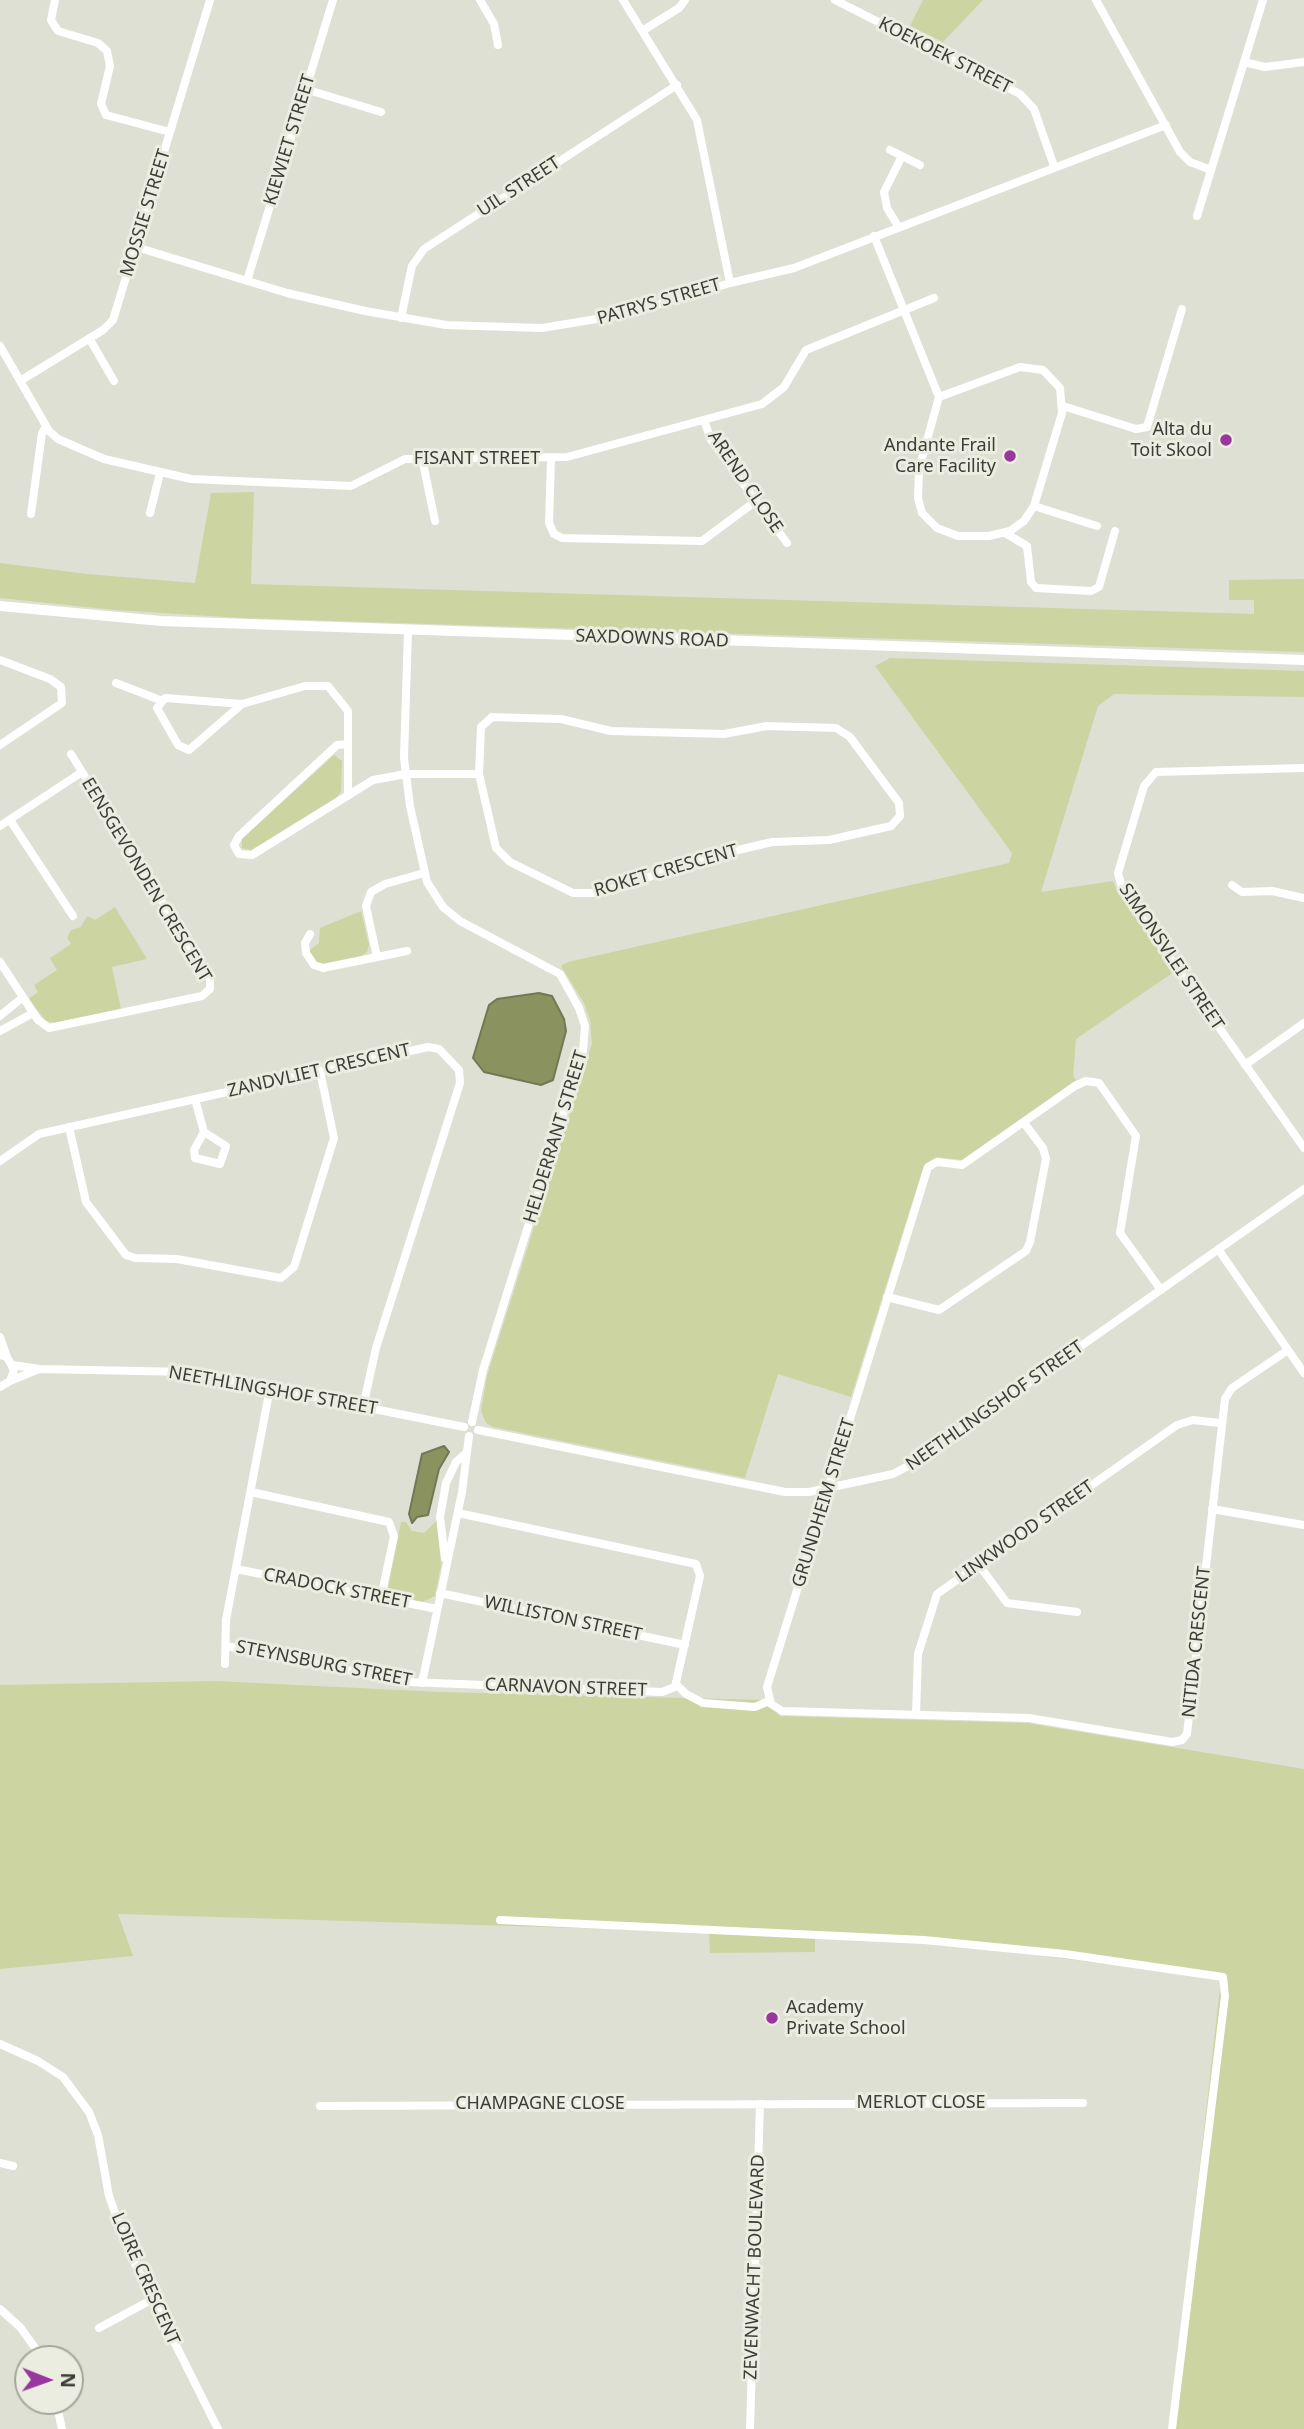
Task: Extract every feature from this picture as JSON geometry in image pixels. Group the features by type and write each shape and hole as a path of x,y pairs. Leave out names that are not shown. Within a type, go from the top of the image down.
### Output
{"street":[{"path":"55,0 51,20 58,31 98,43 107,51 110,61 101,104 106,115 170,132"},
{"name":"MOSSIE STREET","path":"20,381 113,320 210,0"},
{"name":"KIEWIET STREET","path":"247,281 332,0"},
{"path":"480,0 494,24 498,45"},
{"path":"623,0 677,85 699,128 730,283"},
{"path":"642,31 679,8 685,0"},
{"name":"KOEKOEK STREET","path":"835,0 1020,94 1034,109 1054,166"},
{"path":"1096,0 1185,159 1211,170"},
{"path":"1197,216 1263,0"},
{"path":"1244,62 1265,67 1304,62"},
{"name":"UIL STREET","path":"401,318 412,266 424,249 677,85"},
{"path":"305,89 381,112"},
{"name":"PATRYS STREET","path":"136,247 313,300 401,318 487,328 542,328 627,314 730,283 794,268 1166,124"},
{"path":"890,150 920,165"},
{"path":"898,226 887,208 884,192 902,156"},
{"path":"874,236 939,397 919,469 918,498 922,513 937,528 958,536 1005,533 1024,521 1034,506 1063,406 1062,394 1055,380 1043,370 1028,366 1012,369 939,397"},
{"name":"FISANT STREET","path":"0,346 46,427 58,439 104,459 160,473 226,482 351,486 397,462 422,458 551,459 594,452 769,400 784,387 806,350 934,298"},
{"path":"1063,406 1136,429 1147,427 1182,309"},
{"path":"89,338 114,381"},
{"name":"AREND CLOSE","path":"704,420 711,439 787,543"},
{"path":"31,514 42,433 46,427"},
{"path":"422,458 424,480 435,521"},
{"path":"551,459 549,523 554,534 562,538 698,542 711,537 756,501"},
{"path":"150,513 160,473"},
{"path":"1034,506 1097,526"},
{"path":"1005,533 1027,546 1031,582 1036,588 1091,592 1099,587 1115,531"},
{"name":"SAXDOWNS ROAD","path":"0,606 161,621 1304,660"},
{"name":"HELDERRANT STREET","path":"408,631 406,774 424,873 436,899 451,915 560,974 579,1007 585,1026 583,1051 468,1425"},
{"path":"0,660 50,679 61,687 62,702 0,745"},
{"path":"116,682 160,700 167,698 242,704 304,686 331,688 348,712 348,794"},
{"path":"160,700 157,711 178,745 186,750 195,747 242,704"},
{"name":"ROKET CRESCENT","path":"492,717 561,719 611,731 729,734 766,726 831,728 850,737 899,803 901,812 898,821 891,826 829,840 772,842 675,865 642,881 580,894 501,856 495,843 479,774 481,727 492,717"},
{"path":"347,744 337,745 239,836 234,845 236,852 242,856 252,855 373,780 406,774 479,774"},
{"name":"EENSGEVONDEN CRESCENT","path":"33,1013 45,1026 60,1028 202,996 211,986 210,979 71,754"},
{"name":"SIMONSVLEI STREET","path":"1304,768 1156,772 1144,786 1118,878 1123,891 1304,1148"},
{"name":"EENSGEVONDEN CRESCENT","path":"0,826 82,772"},
{"path":"10,820 73,916"},
{"path":"377,957 366,906 371,892 385,884 424,873"},
{"path":"1232,885 1242,892 1272,891 1302,901"},
{"path":"310,934 305,943 306,953 318,967 328,968 407,951"},
{"path":"0,962 33,1013 0,1031"},
{"path":"0,1016 23,997"},
{"path":"1245,1065 1304,1023"},
{"name":"ZANDVLIET CRESCENT","path":"0,1161 33,1136 69,1127 431,1047 442,1052 460,1075 376,1348 363,1407"},
{"path":"69,1127 86,1202 126,1255 135,1258 173,1258 281,1278 294,1267 333,1141 320,1071"},
{"path":"887,1297 939,1310 1026,1251 1046,1159 1024,1123 1081,1082 1096,1082 1104,1088 1136,1136 1120,1233 1160,1290"},
{"path":"195,1099 204,1132 226,1146 220,1164 195,1158 194,1150 204,1132"},
{"name":"GRUNDHEIM STREET","path":"769,1701 767,1687 926,1170 933,1163 962,1165 1024,1123"},
{"name":"NEETHLINGSHOF STREET","path":"478,1430 785,1492 809,1492 904,1469 1304,1189"},
{"path":"1218,1249 1304,1373"},
{"path":"0,1337 10,1381"},
{"name":"NITIDA CRESCENT","path":"916,1714 1029,1718 1172,1742 1182,1740 1187,1734 1220,1423 1229,1391 1288,1350"},
{"name":"NEETHLINGSHOF STREET","path":"7,1359 39,1369 181,1371 468,1425"},
{"name":"NEETHLINGSHOF STREET","path":"0,1387 39,1369"},
{"path":"225,1664 226,1620 271,1388"},
{"name":"LINKWOOD STREET","path":"916,1714 918,1654 934,1598 1177,1425 1194,1420 1220,1423"},
{"path":"468,1425 478,1430 476,1434 469,1436"},
{"path":"422,1683 458,1513 469,1436 468,1425"},
{"path":"446,1566 440,1517 450,1471 466,1453"},
{"path":"450,1471 464,1474"},
{"path":"251,1492 389,1522 394,1536 381,1598"},
{"path":"1212,1509 1304,1525"},
{"path":"458,1513 693,1562 700,1576 676,1684 686,1694 703,1703 755,1707 769,1701 782,1711 916,1714"},
{"path":"979,1565 1007,1603 1077,1612"},
{"name":"CRADOCK STREET","path":"236,1569 437,1609"},
{"name":"WILLISTON STREET","path":"440,1593 685,1644"},
{"name":"STEYNSBURG STREET","path":"226,1646 422,1683"},
{"name":"CARNAVON STREET","path":"422,1683 662,1692 676,1684"},
{"path":"500,1920 924,1940 1065,1954 1223,1977 1225,1996 1172,2429"},
{"name":"LOIRE CRESCENT","path":"0,2044 28,2055 63,2077 89,2112 97,2135 116,2219 164,2328 218,2429"},
{"name":"MERLOT CLOSE","path":"760,2104 1083,2103"},
{"name":"CHAMPAGNE CLOSE","path":"320,2106 760,2104"},
{"name":"ZEVENWACHT BOULEVARD","path":"750,2429 760,2104"},
{"path":"0,2163 13,2166"},
{"path":"99,2328 153,2299"},
{"path":"0,2309 20,2327 33,2345"}],"shaded area":[{"path":"923,0 983,0 943,42 910,26"},
{"path":"254,492 251,584 1254,614 1254,600 1229,600 1229,580 1304,579 1304,652 241,618 115,610 0,598 0,563 195,583 211,493"},
{"path":"890,658 1304,671 1304,697 1114,694 1098,706 1041,892 1113,881 1118,893 1174,972 1076,1039 1073,1076 1076,1080 962,1160 937,1157 924,1165 851,1397 778,1374 745,1478 493,1427 486,1423 481,1411 487,1376 592,1044 590,1020 584,1003 561,966 568,962 1009,863 1012,853 875,666"},
{"path":"334,755 342,761 341,791 337,797 251,850 242,848 242,839"},
{"path":"115,907 147,959 112,967 121,1009 55,1023 46,1021 29,999 38,992 34,985 57,970 50,958 71,944 67,938 71,930 81,927 87,916 95,920"},
{"path":"361,911 369,945 367,952 325,965 317,964 310,955 310,950 319,943 320,928"},
{"path":"539,993 552,996 564,1019 566,1031 553,1080 541,1085 484,1072 473,1058 489,1005 497,999"},
{"path":"444,1446 449,1452 439,1469 428,1515 417,1517 412,1523 409,1514 422,1454"},
{"path":"437,1520 441,1565 435,1596 422,1602 390,1595 388,1588 401,1522 406,1522 412,1531 424,1533"},
{"path":"216,1681 440,1692 764,1700 780,1716 1027,1723 1304,1769 1304,2429 1170,2429 1221,1979 968,1946 815,1937 815,1952 710,1953 709,1932 118,1914 133,1956 0,1969 0,1685"}],"place":[{"name":"Alta du Toit Skool","path":"1226,440"},
{"name":"Andante Frail Care Facility","path":"1010,456"},
{"name":"Academy Private School","path":"772,2018"}]}
